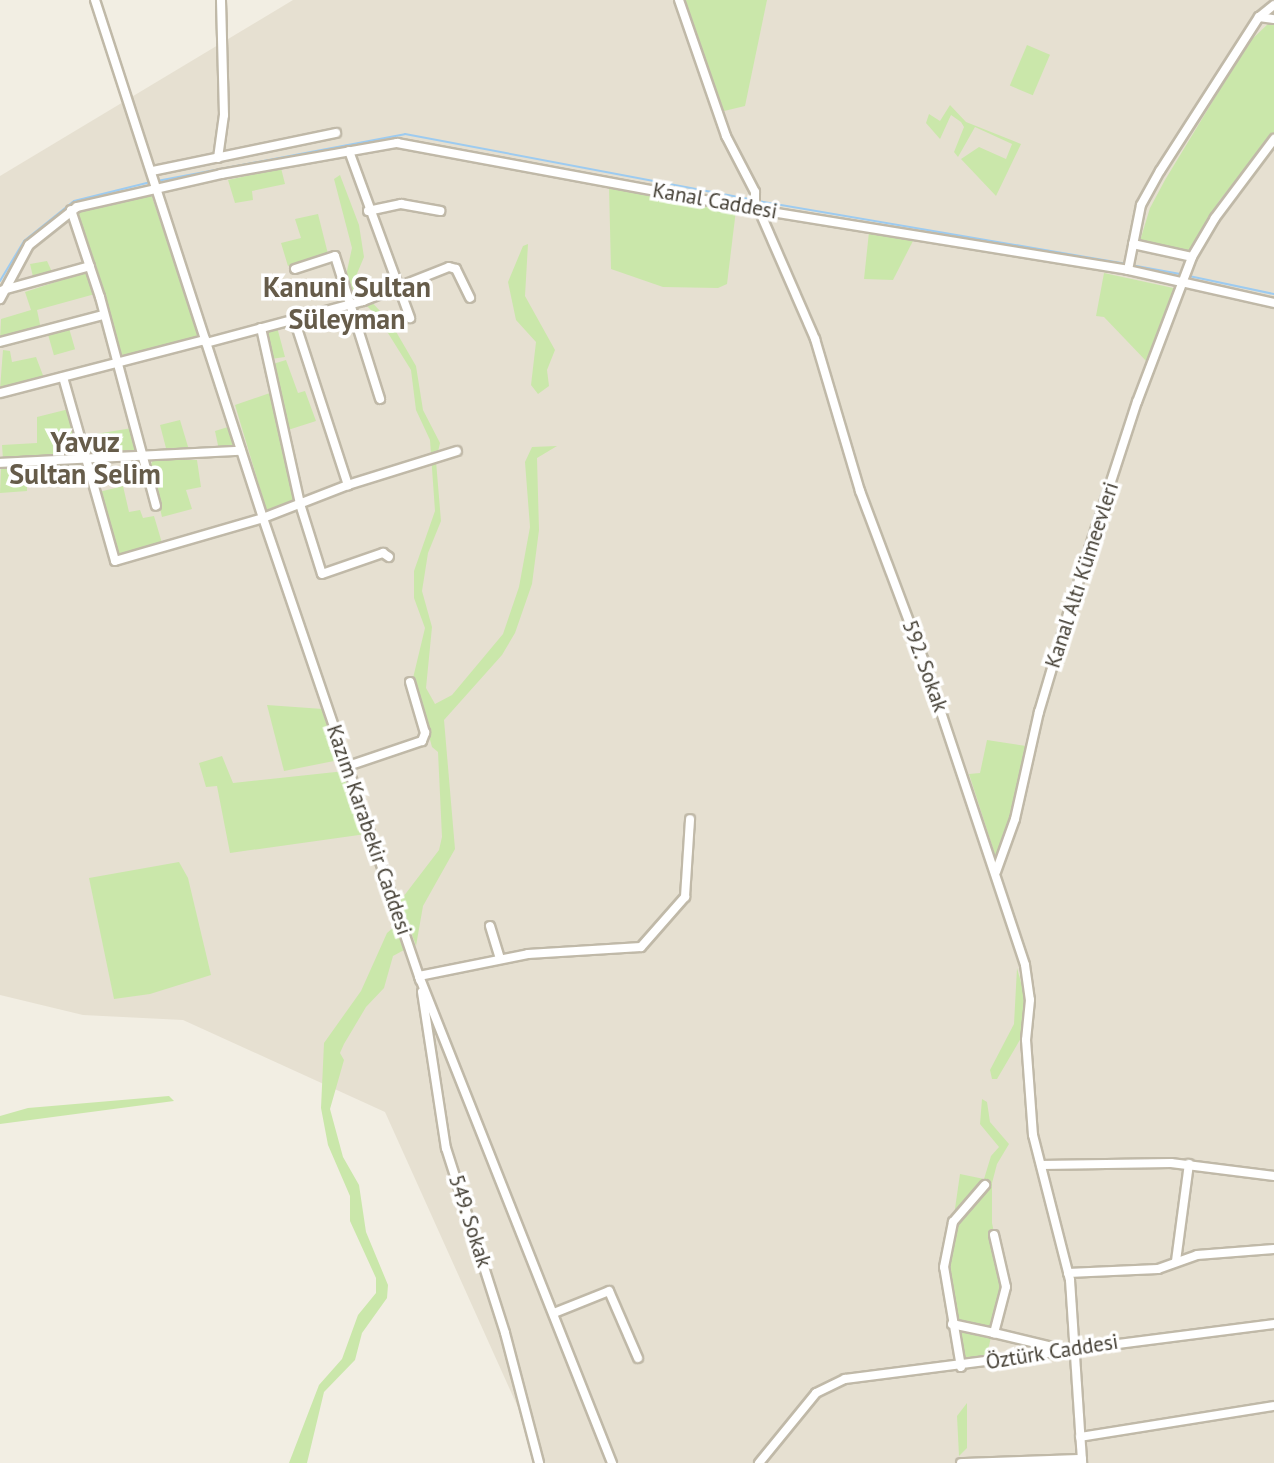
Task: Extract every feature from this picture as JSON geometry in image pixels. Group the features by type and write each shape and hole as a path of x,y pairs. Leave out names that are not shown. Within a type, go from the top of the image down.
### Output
{"street":[{"path":"95,0 152,173 336,133"},
{"path":"218,158 224,115 221,0"},
{"name":"592. Sokak","path":"679,0 726,136 815,339 860,491 996,872 1025,965 1030,1000 1027,1052 1033,1135 1068,1273 1082,1461"},
{"path":"1128,270 1145,197 1259,18 1274,5"},
{"path":"1259,18 1274,19"},
{"name":"Kanal Altı Kümeevleri","path":"996,872 1015,819 1039,712 1068,614 1137,402 1192,257 1215,218 1274,139"},
{"name":"Kanal Caddesi","path":"71,210 156,188 349,150 411,144 1128,270 1274,303"},
{"path":"349,150 368,211 410,318"},
{"name":"Kazım Karabekir Caddesi","path":"152,173 263,518 419,976 612,1463"},
{"path":"368,211 401,204 440,211"},
{"path":"1,294 29,245 71,210 90,266 156,506"},
{"path":"1133,246 1192,257"},
{"path":"295,269 335,256 380,399"},
{"path":"1,294 90,266"},
{"path":"0,393 295,319 452,267 470,298"},
{"path":"0,342 103,315"},
{"path":"295,319 348,485"},
{"path":"261,328 300,503 322,575 383,553 389,557"},
{"path":"63,377 115,561 263,518 348,485 457,452"},
{"path":"0,463 87,461 242,451"},
{"path":"348,766 418,744 425,737 410,682"},
{"path":"419,976 499,958 636,949 646,944 676,911 688,889 684,863 690,819"},
{"path":"490,926 499,958"},
{"name":"549. Sokak","path":"419,976 446,1148 505,1333 539,1463"},
{"path":"1041,1165 1189,1164 1274,1176"},
{"path":"1176,1261 1189,1164"},
{"path":"961,1367 944,1267 953,1222 985,1185"},
{"path":"994,1235 1006,1287 994,1333"},
{"path":"1068,1273 1158,1269 1176,1261 1274,1250"},
{"path":"554,1313 609,1291 638,1358"},
{"path":"952,1324 1060,1349"},
{"name":"Öztürk Caddesi","path":"759,1463 830,1383 961,1367 1075,1346 1274,1324"},
{"path":"1080,1437 1274,1406"},
{"path":"961,1463 1082,1461"}],"shaded area":[{"path":"293,0 1274,0 1274,1463 543,1463 385,1112 183,1020 83,1015 0,995 0,176"}],"green space":[{"path":"683,0 767,0 745,106 724,111"},
{"path":"1269,23 1274,25 1274,133 1219,201 1194,250 1183,253 1139,244 1150,208 1165,180 1248,43"},
{"path":"1027,45 1050,55 1033,95 1010,86"},
{"path":"950,105 966,122 1021,144 996,196 961,159 979,147 1006,159 1012,144 975,127 958,157 954,152 964,127 961,122 951,115 940,139 926,123 929,114 940,121"},
{"path":"281,168 285,184 252,191 253,200 235,203 228,180"},
{"path":"340,175 359,225 364,257 356,276 364,296 353,300 345,280 352,248 334,179"},
{"path":"609,186 736,210 727,284 718,288 663,287 611,269"},
{"path":"151,194 200,339 118,360 97,269 74,214 88,205"},
{"path":"318,214 328,254 288,266 281,243 301,238 295,219"},
{"path":"869,232 915,237 893,280 864,279"},
{"path":"528,244 525,296 555,350 547,370 549,386 538,394 531,385 536,342 516,320 508,282 523,246"},
{"path":"47,261 53,274 34,281 30,264"},
{"path":"86,272 95,294 37,310 41,329 0,339 1,319 31,310 25,292"},
{"path":"1104,273 1178,289 1148,363 1104,317 1096,316"},
{"path":"369,299 391,323 416,366 423,410 440,443 436,461 441,521 428,553 422,591 432,627 426,688 435,704 452,695 503,634 519,587 530,527 525,462 532,447 557,446 537,458 539,530 532,584 515,633 502,655 444,720 455,849 423,906 416,946 400,901 439,850 442,837 438,752 432,747 413,678 425,628 414,598 414,571 435,511 430,440 416,410 411,370 378,317 364,303"},
{"path":"277,327 285,357 271,359 265,337 266,330"},
{"path":"69,328 75,349 54,355 48,334"},
{"path":"3,350 10,351 12,362 36,357 44,378 0,389"},
{"path":"286,360 298,393 305,391 316,421 288,430 273,364"},
{"path":"270,393 297,503 267,512 235,405"},
{"path":"69,409 81,457 3,459 2,445 37,443 37,417"},
{"path":"180,420 189,450 167,452 160,425"},
{"path":"228,427 236,447 219,450 215,431"},
{"path":"132,428 138,454 89,457 84,436"},
{"path":"153,460 197,460 201,487 186,490 192,509 162,517 150,466"},
{"path":"1,467 27,468 27,491 0,493"},
{"path":"123,486 129,512 140,510 143,518 154,516 162,543 117,557 99,492"},
{"path":"267,705 323,709 339,760 284,771"},
{"path":"987,740 1026,746 1010,830 997,861 969,774 980,773"},
{"path":"222,756 233,783 345,771 366,834 230,853 217,786 206,787 199,763"},
{"path":"179,862 188,878 211,975 150,994 114,999 89,878"},
{"path":"395,926 404,950 393,956 384,988 366,1007 344,1044 340,1053 344,1060 330,1109 343,1157 359,1185 366,1232 388,1285 387,1298 362,1333 355,1360 324,1392 307,1463 289,1463 319,1385 342,1359 358,1315 376,1293 376,1278 350,1221 350,1196 328,1145 321,1108 324,1043 361,991 387,933"},
{"path":"1017,968 1025,997 1021,1038 997,1079 992,1079 990,1070 1014,1024"},
{"path":"169,1096 174,1101 0,1124 0,1116 28,1108"},
{"path":"982,1099 987,1102 990,1122 1009,1144 997,1164 992,1183 992,1223 1004,1280 986,1359 964,1361 948,1257 960,1174 984,1179 991,1156 999,1147 980,1124"},
{"path":"967,1403 967,1448 959,1456 957,1416"}],"waterway":[{"path":"157,181 405,134 753,200"},
{"path":"0,281 24,241 74,201 151,182"},
{"path":"758,201 1126,264"},
{"path":"1131,265 1180,274"},
{"path":"1189,276 1274,294"}],"district":[{"name":"Kanuni Sultan Süleyman","path":"347,303"},
{"name":"Yavuz Sultan Selim","path":"85,458"}]}
